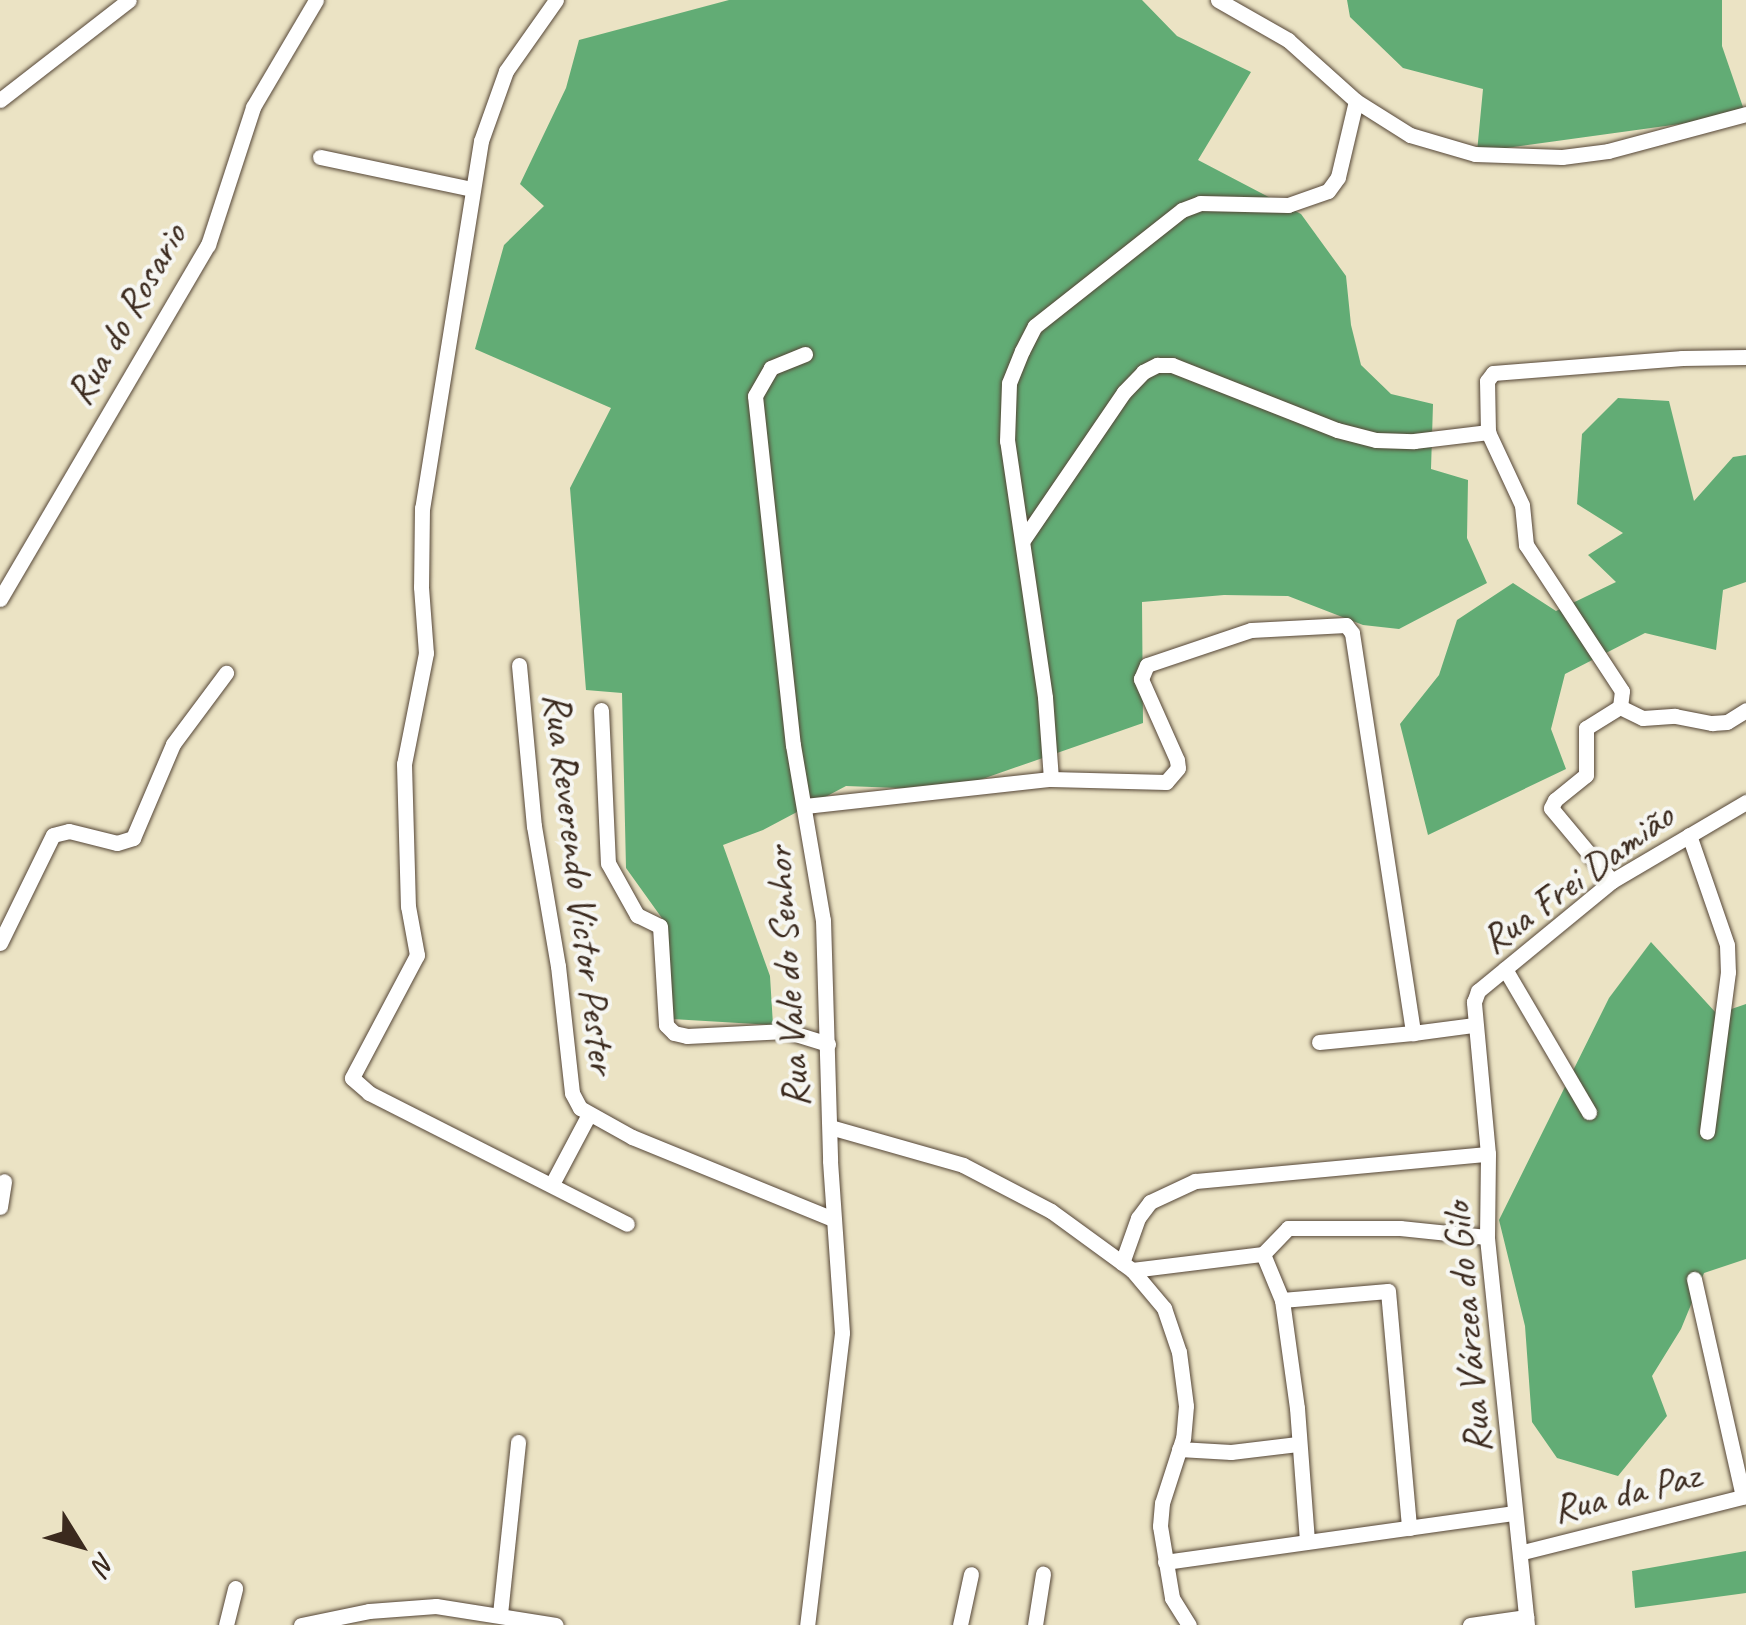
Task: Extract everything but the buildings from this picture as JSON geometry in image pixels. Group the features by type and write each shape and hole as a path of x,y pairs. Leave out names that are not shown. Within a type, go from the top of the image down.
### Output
{"street":[{"path":"0,100 129,0"},
{"name":"Rua do Rosario","path":"1,595 208,245 254,107 316,0"},
{"path":"556,0 494,97 472,189 422,508 425,665 404,783 408,906 417,955 352,1078 369,1094 628,1224"},
{"path":"1218,0 1288,40 1356,101 1410,135 1475,154 1562,157 1608,151 1746,114"},
{"path":"1051,779 1045,697 1007,442 1009,382 1035,326 1182,210 1200,203 1288,206 1328,191 1338,178 1356,101"},
{"path":"320,157 472,189"},
{"name":"Rua Vale do Senhor","path":"805,354 771,368 755,396 794,745 823,920 833,1219 842,1333 807,1625"},
{"path":"1620,708 1622,691 1526,545 1522,505 1488,432 1486,386 1493,373 1746,357"},
{"path":"1023,540 1124,392 1143,372 1157,365 1172,365 1337,430 1376,440 1414,441 1488,432"},
{"path":"806,806 1051,779 1157,784 1173,777 1178,760 1142,679 1154,660 1251,630 1346,625 1352,633 1413,1033"},
{"name":"Rua Reverendo Victor Pester","path":"520,665 534,826 558,966 572,1093 584,1111"},
{"path":"0,943 53,835 69,831 117,843 133,838 173,744 226,673"},
{"path":"1620,708 1643,718 1675,716 1712,723 1727,722 1746,710"},
{"path":"1612,882 1551,808 1555,800 1586,775 1586,728 1620,708"},
{"path":"601,710 608,863 637,916 660,926 666,1024 674,1034 687,1036 786,1031 828,1044"},
{"name":"Rua Frei Damião","path":"1474,1025 1478,991 1505,968 1612,882 1746,802"},
{"path":"1689,835 1727,946 1728,972 1707,1132"},
{"path":"1505,968 1589,1112"},
{"path":"1319,1042 1474,1025"},
{"name":"Rua Várzea do Gilo","path":"1474,1025 1488,1154 1487,1237 1515,1513 1523,1552 1527,1621"},
{"path":"552,1184 584,1111 632,1138 833,1219"},
{"path":"830,1127 935,1155 1051,1210 1127,1266 1164,1308 1174,1331 1186,1406 1179,1449 1162,1503 1165,1562 1172,1598 1189,1625"},
{"path":"1127,1266 1138,1218 1150,1202 1196,1181 1488,1154"},
{"path":"0,1207 4,1181"},
{"path":"1127,1266 1264,1254 1288,1228 1400,1228 1487,1237"},
{"path":"1264,1254 1282,1300 1307,1542"},
{"path":"1694,1279 1744,1496"},
{"path":"1282,1300 1388,1291 1409,1528"},
{"path":"500,1614 518,1442"},
{"path":"1179,1449 1231,1452 1298,1444"},
{"name":"Rua da Paz","path":"1523,1552 1744,1496"},
{"path":"1165,1562 1515,1513"},
{"path":"960,1625 970,1574"},
{"path":"1034,1625 1043,1574"},
{"path":"226,1625 235,1588"},
{"path":"430,1606 436,1625"},
{"path":"301,1625 372,1618 430,1606 547,1624"},
{"path":"1470,1625 1527,1621"}],"green space":[{"path":"729,0 1142,0 1177,36 1251,72 1198,160 1301,214 1346,276 1351,325 1361,365 1391,394 1433,404 1431,469 1468,480 1467,538 1487,583 1399,629 1363,625 1288,596 1224,595 1142,602 1143,723 951,790 846,786 763,830 723,845 770,976 773,1025 672,1019 664,921 626,868 622,693 586,690 570,488 611,408 475,349 504,245 544,206 520,184 566,88 579,40"},
{"path":"1347,0 1722,0 1722,46 1744,110 1709,120 1477,152 1483,89 1403,68 1350,17"},
{"path":"1618,398 1669,401 1694,501 1733,457 1746,455 1746,582 1723,590 1716,650 1645,633 1565,674 1551,729 1566,769 1428,835 1400,724 1439,675 1457,620 1513,583 1556,611 1616,582 1588,555 1623,533 1577,504 1582,434"},
{"path":"1651,942 1717,1014 1746,1004 1746,1259 1704,1273 1681,1329 1652,1376 1667,1416 1618,1476 1557,1458 1532,1422 1525,1326 1499,1220 1609,998"},
{"path":"1746,1551 1746,1593 1635,1608 1632,1571"}]}
